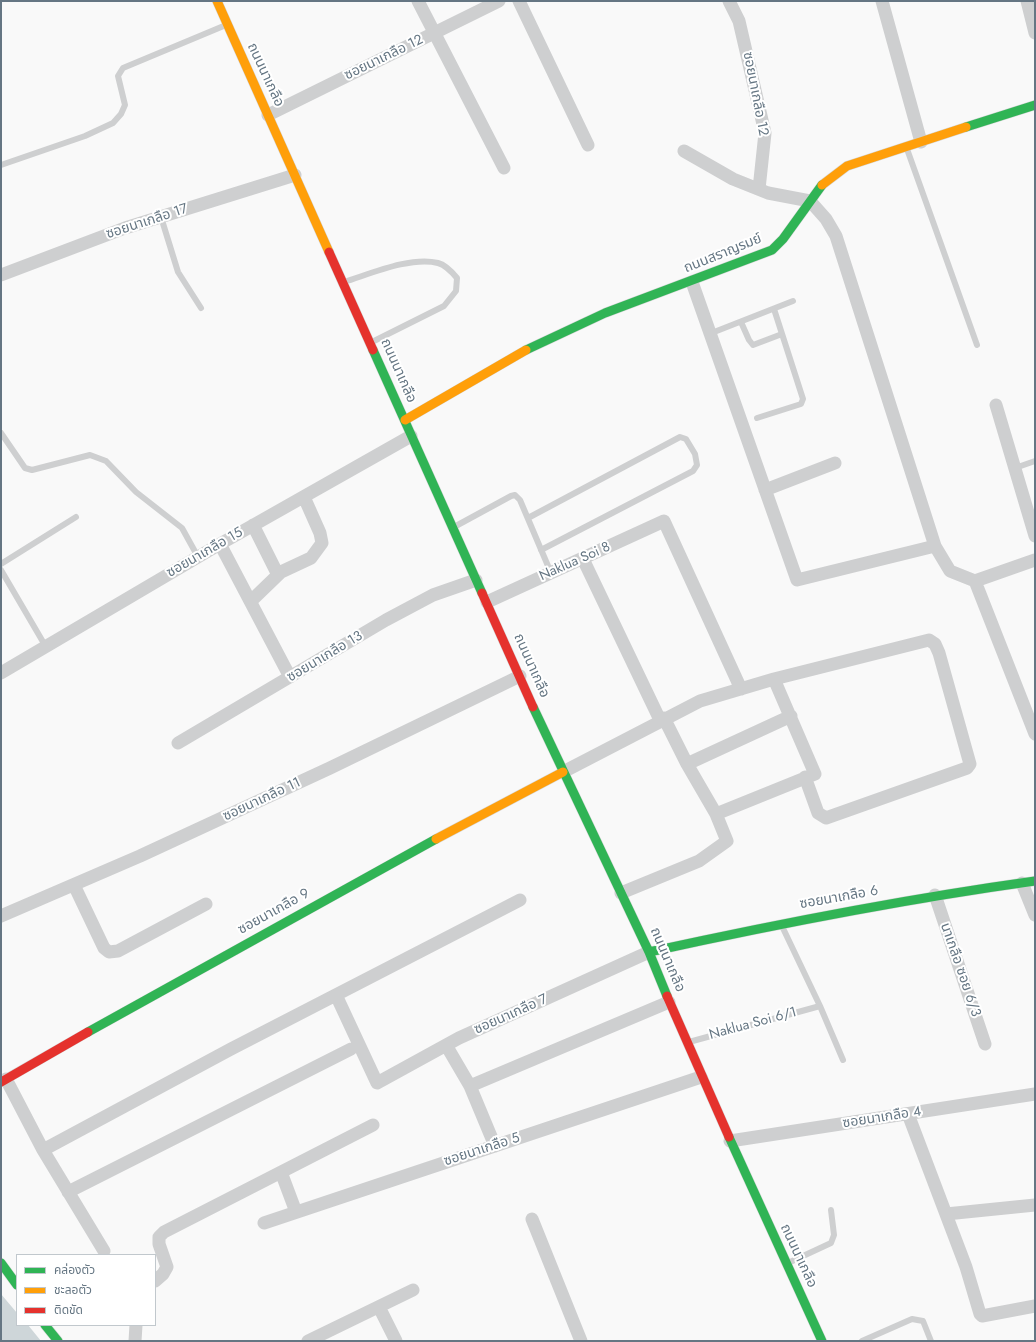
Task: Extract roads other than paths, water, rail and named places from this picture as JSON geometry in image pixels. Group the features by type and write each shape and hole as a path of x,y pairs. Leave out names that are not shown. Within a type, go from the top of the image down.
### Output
{"street":[{"name":"ถนนนาเกลือ","path":"217,1 563,772 649,952 701,1077 822,1341"},
{"path":"418,1 433,33 504,168"},
{"name":"ซอยนาเกลือ 12","path":"268,115 499,1"},
{"path":"519,1 588,145"},
{"name":"ซอยนาเกลือ 12","path":"729,1 739,21 765,133 759,189"},
{"path":"882,1 921,142"},
{"path":"1027,1 1035,33"},
{"name":"ถนนสราญรมย์","path":"405,420 536,344 605,313 692,282 772,250 783,239 820,186 847,166 1035,105"},
{"path":"684,151 733,180 759,189 810,201 826,219 836,236 935,546 950,571 975,581 1035,560"},
{"name":"ซอยนาเกลือ 17","path":"1,275 125,228 295,174"},
{"path":"692,282 709,334 797,580 935,546"},
{"path":"996,405 1035,536"},
{"name":"ซอยนาเกลือ 15","path":"1,673 220,544 411,436"},
{"path":"765,490 835,463"},
{"path":"251,601 278,575 311,558 322,543 320,533 304,497"},
{"name":"Naklua Soi 8","path":"487,602 664,522 741,689"},
{"path":"253,525 278,575"},
{"path":"220,544 290,677"},
{"path":"583,559 662,719 716,814 727,841 700,861 621,893"},
{"name":"ซอยนาเกลือ 13","path":"178,743 386,620 433,595 476,580"},
{"path":"975,581 1035,734"},
{"path":"563,772 662,719 700,701 774,679 929,640 935,644 939,653 970,764 962,771 826,818 818,813 805,777"},
{"name":"ซอยนาเกลือ 11","path":"1,916 140,856 323,772 520,676"},
{"path":"716,814 815,774 774,679"},
{"path":"687,764 791,716"},
{"name":"ซอยนาเกลือ 9","path":"3,1080 189,974 428,843 563,772"},
{"path":"1029,882 1035,915"},
{"name":"ซอยนาเกลือ 6","path":"649,952 780,923 935,895 1029,882"},
{"path":"74,885 104,948 109,952 118,951 206,904"},
{"name":"นาเกลือ ซอย 6/3","path":"935,895 985,1044"},
{"path":"43,1150 336,995 520,900"},
{"name":"ซอยนาเกลือ 7","path":"336,995 376,1083 446,1045 649,952"},
{"path":"470,1086 669,1002"},
{"path":"446,1045 470,1086 495,1146"},
{"path":"68,1192 351,1049"},
{"name":"ซอยนาเกลือ 5","path":"264,1223 701,1077"},
{"path":"3,1080 104,1251"},
{"name":"ซอยนาเกลือ 4","path":"730,1141 1035,1094"},
{"path":"908,1114 966,1267 980,1314 982,1316 1035,1306"},
{"path":"156,1280 164,1274 167,1267 159,1244 159,1237 164,1232 373,1125"},
{"path":"281,1172 296,1212"},
{"path":"946,1214 1035,1204"},
{"path":"532,1219 582,1341"},
{"path":"1,1263 16,1284"},
{"path":"308,1341 413,1290"},
{"path":"379,1307 396,1341"},
{"path":"46,1326 58,1341"},
{"path":"135,1341 136,1326"}],"lane":[{"path":"1,165 85,136 112,123 121,114 125,105 118,76 123,68 227,24"},
{"path":"907,147 977,345"},
{"path":"161,217 178,272 201,308"},
{"path":"343,282 404,264 424,262 438,263 450,270 457,278 456,291 444,306 370,343"},
{"path":"709,334 793,301"},
{"path":"757,418 802,402 803,399 774,309"},
{"path":"741,322 749,340 753,345 782,334"},
{"path":"1,433 25,468 32,470 90,455 106,461 136,492 182,528 198,557"},
{"path":"528,518 680,437 686,438 695,454 697,465 693,471 542,550"},
{"path":"1015,468 1035,461"},
{"path":"453,528 511,496 515,496 520,500 551,573"},
{"path":"1,564 76,517"},
{"path":"1,570 46,647"},
{"path":"780,923 820,1006 843,1060"},
{"name":"Naklua Soi 6/1","path":"686,1042 820,1006"},
{"path":"786,1264 831,1243 834,1235 831,1210"},
{"path":"862,1341 912,1319 923,1321 931,1341"}]}
